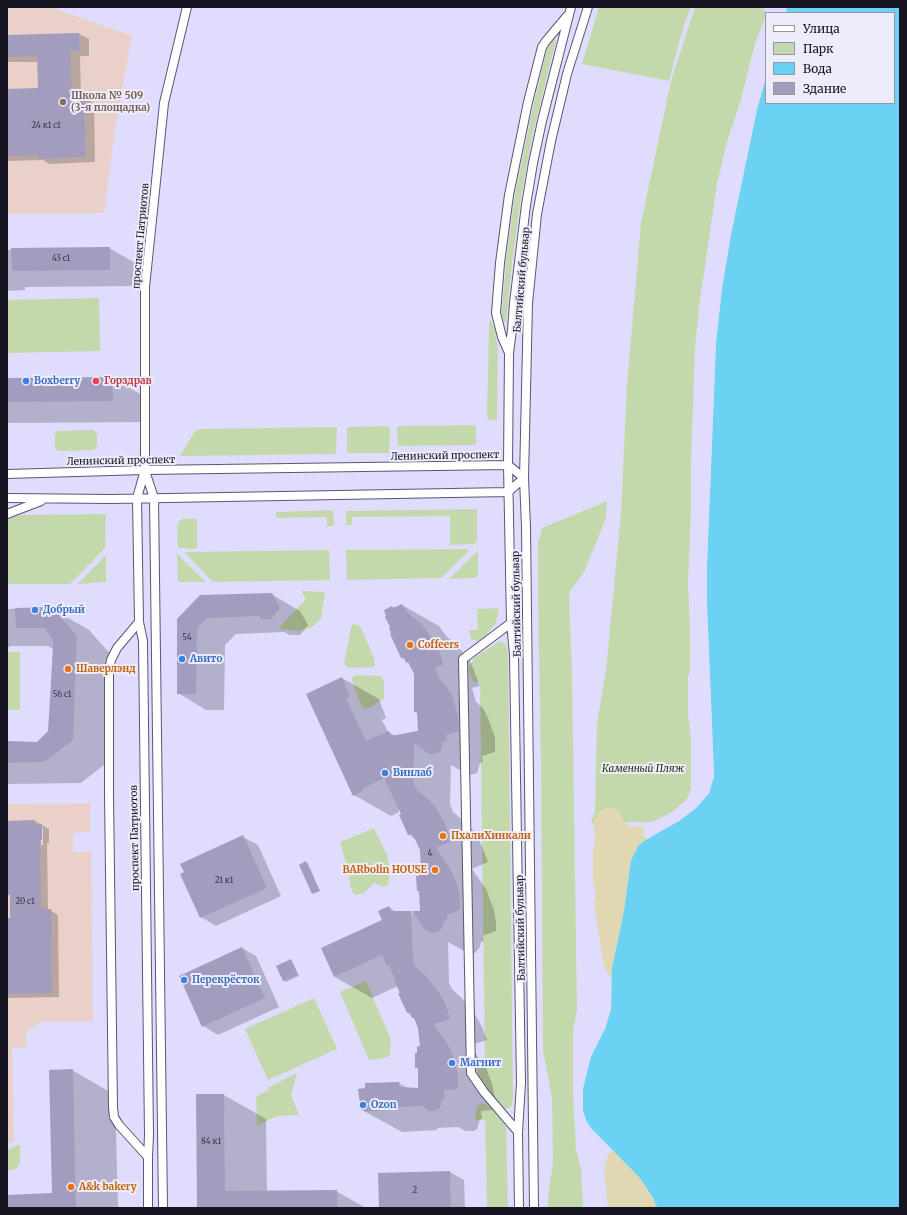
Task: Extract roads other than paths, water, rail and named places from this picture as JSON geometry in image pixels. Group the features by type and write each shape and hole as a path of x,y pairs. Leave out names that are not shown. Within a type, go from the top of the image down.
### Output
{"street":[{"name":"проспект Патриотов","path":"148,1208 149,1135 143,641 139,622 137,498 145,470 145,286 164,103 187,7"},
{"name":"Балтийский бульвар","path":"534,1208 526,527 524,478 528,303 537,214 551,141 574,49 588,7"},
{"name":"Балтийский бульвар","path":"519,1208 518,1132 521,1059 514,655 511,623 508,492 509,353 526,205 542,121 570,10"},
{"path":"509,353 502,336 496,313 500,262 509,195 528,102 542,47 570,10"},
{"name":"Ленинский проспект","path":"8,472 508,465 524,478"},
{"name":"проспект Патриотов","path":"145,470 154,498 163,1208"},
{"path":"7,498 154,498 508,492 524,478"},
{"path":"7,514 46,499"},
{"path":"139,622 117,648 111,660 109,672 113,1107 114,1117 119,1125 148,1157"},
{"path":"511,623 463,659 472,1073 484,1092 518,1132"}],"water":[{"path":"786,7 900,7 900,1208 657,1208 653,1198 640,1178 590,1127 583,1110 583,1089 591,1057 605,1029 611,1010 612,968 624,911 631,860 639,845 679,821 697,807 709,793 714,776 707,605 707,564 716,342 722,288 731,234 757,109 765,81 765,104 895,104 895,12 787,12"}],"place":[{"name":"Школа № 509 (3-я площадка)","path":"63,102"},
{"name":"Boxberry","path":"26,381"},
{"name":"Горздрав","path":"96,381"},
{"name":"Добрый","path":"35,610"},
{"name":"Coffeers","path":"410,645"},
{"name":"Авито","path":"182,659"},
{"name":"Шаверлэнд","path":"68,669"},
{"name":"Винлаб","path":"385,773"},
{"name":"ПхалиХинкали","path":"443,836"},
{"name":"BARbolin HOUSE","path":"435,870"},
{"name":"Перекрёсток","path":"184,980"},
{"name":"Магнит","path":"452,1063"},
{"name":"Ozon","path":"363,1105"},
{"name":"A&k bakery","path":"71,1187"}],"park label":[{"name":"Каменный Пляж","path":"643,769"}]}
